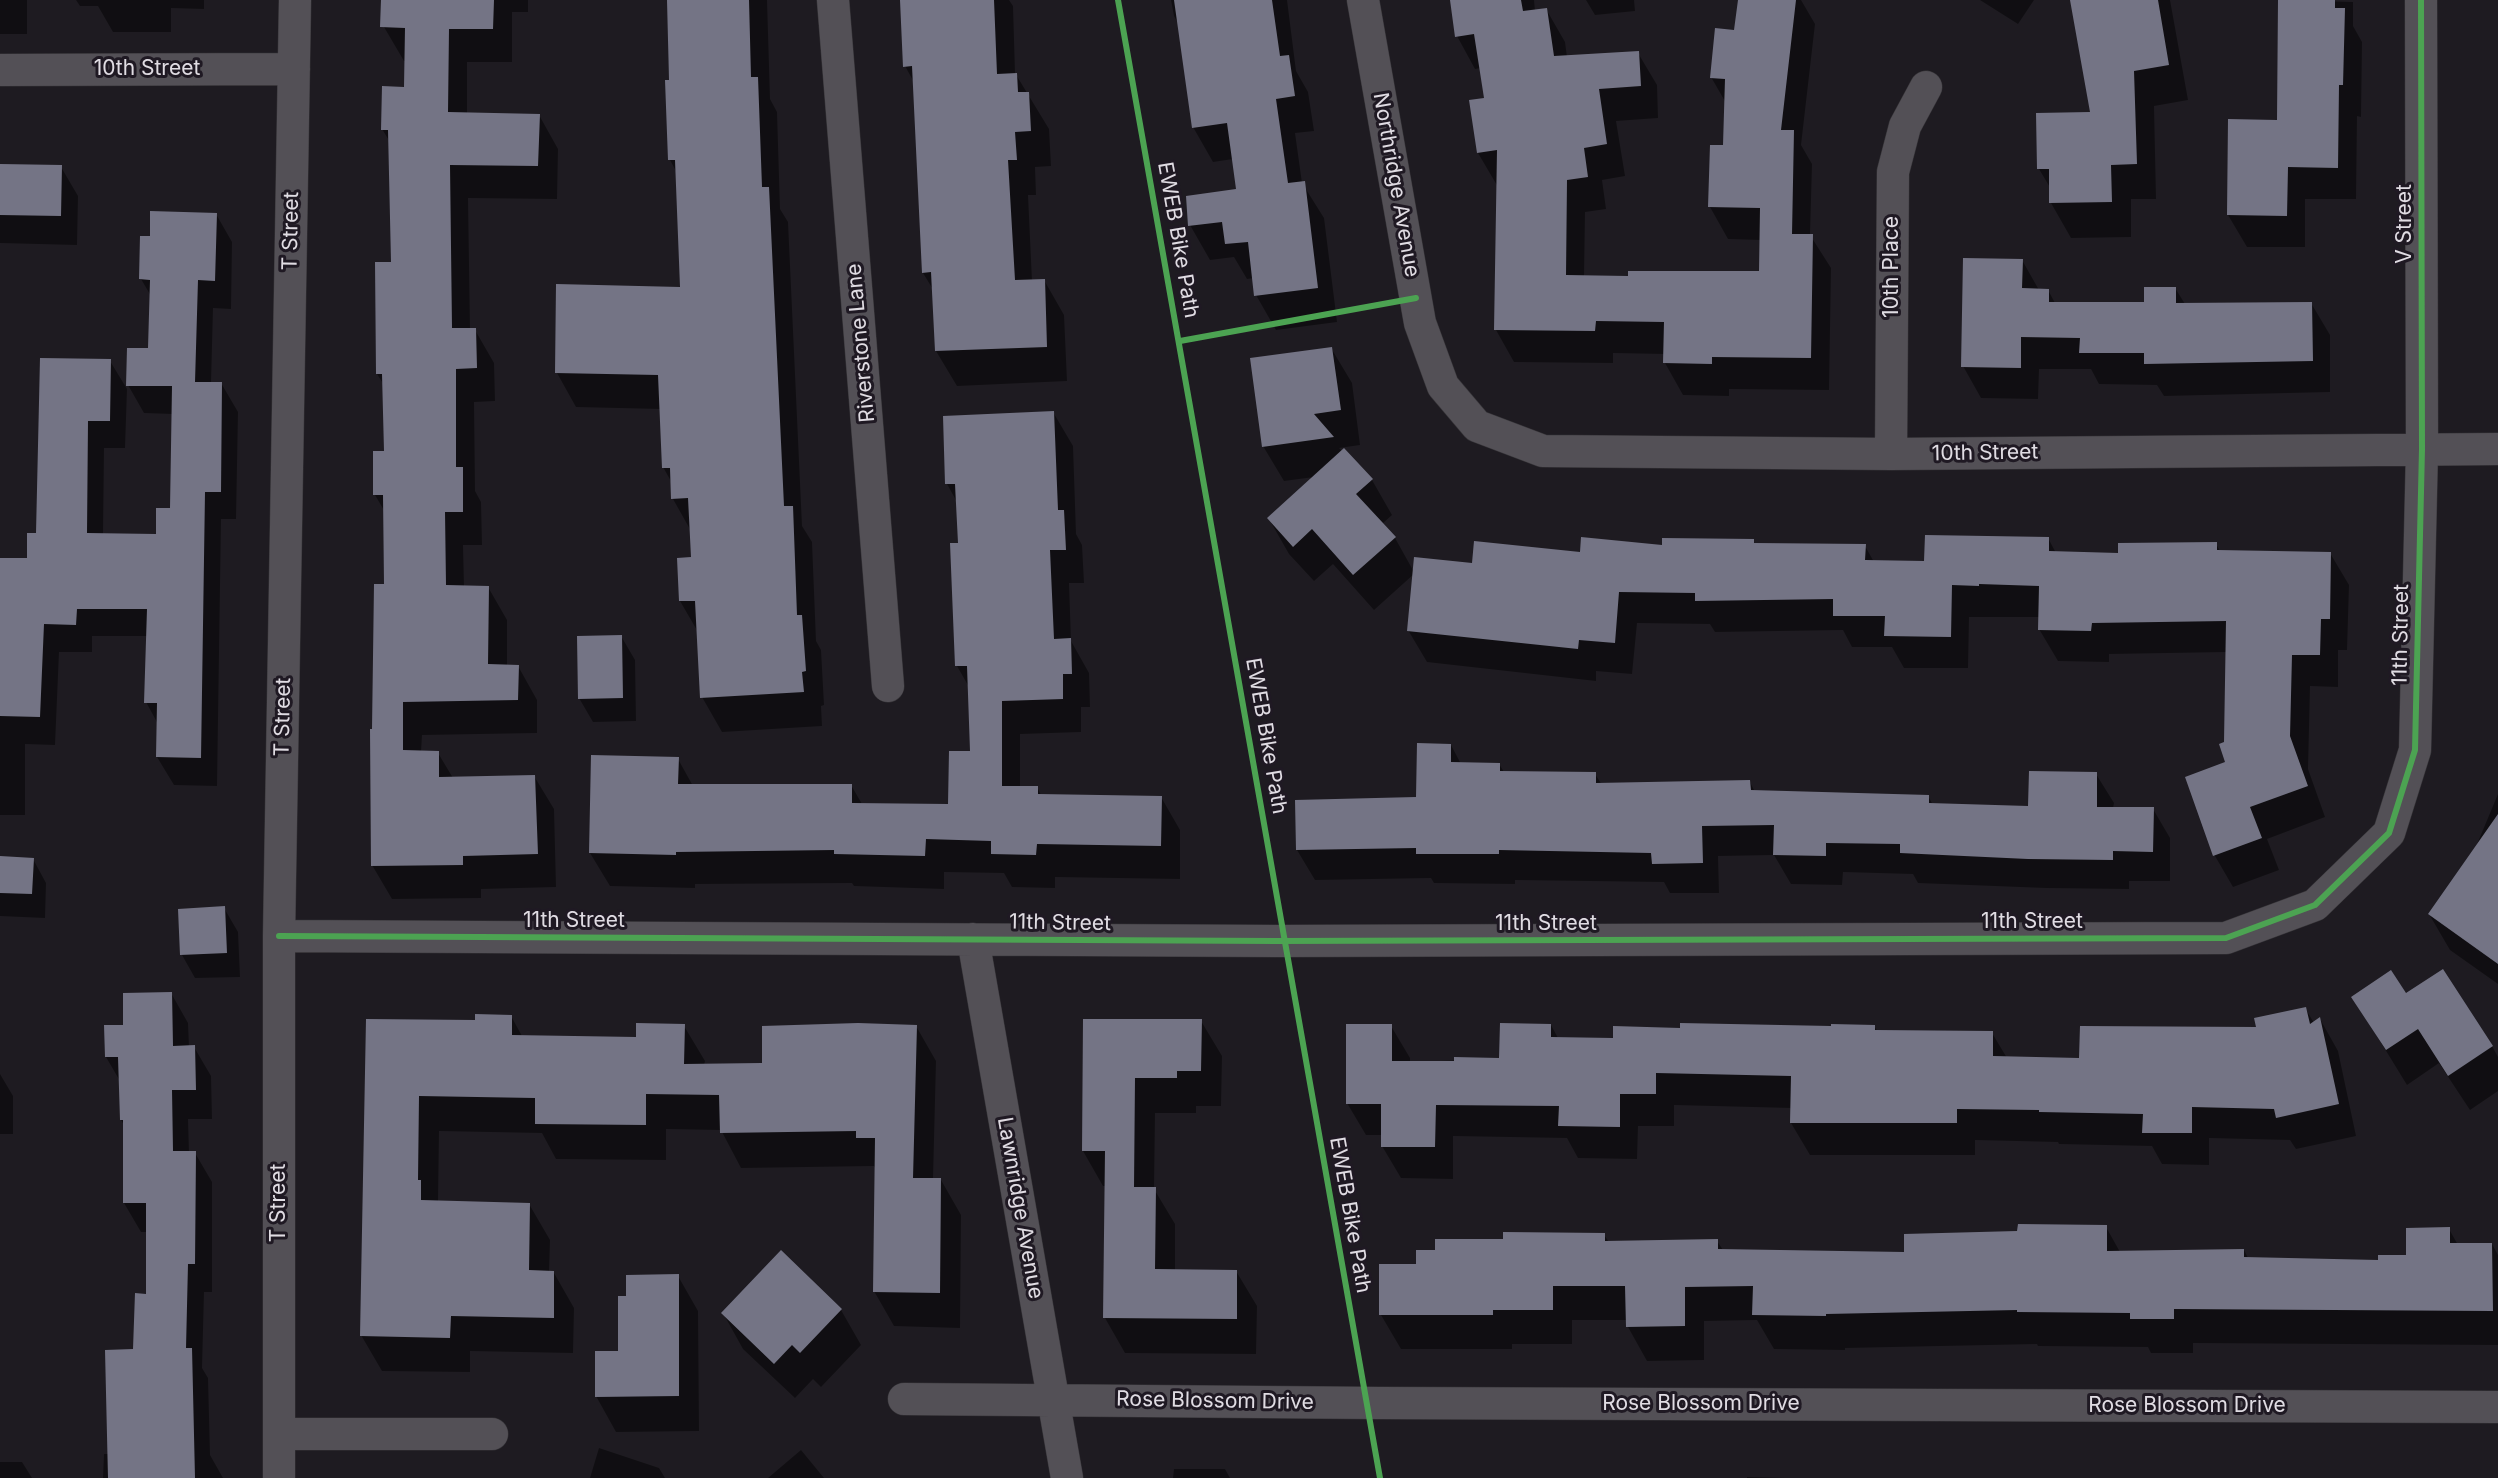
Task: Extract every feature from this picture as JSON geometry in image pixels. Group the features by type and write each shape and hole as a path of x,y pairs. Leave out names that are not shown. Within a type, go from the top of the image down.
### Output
{"street":[{"name":"T Street","path":"279,1478 279,936 295,0"},
{"name":"Riverstone Lane","path":"833,0 888,686"},
{"name":"Northridge Avenue","path":"1363,0 1420,323 1443,386 1477,426"},
{"name":"V Street","path":"2421,0 2422,449"},
{"name":"10th Street","path":"0,70 294,69"},
{"name":"10th Place","path":"1891,454 1893,172 1905,126 1926,87"},
{"name":"10th Street","path":"1477,426 1543,451 1891,454 2498,449"},
{"name":"11th Street","path":"279,936 1297,941 2226,938 2315,906 2389,833 2415,750 2422,449"},
{"name":"Lawnridge Avenue","path":"973,939 1067,1478"},
{"name":"Rose Blossom Drive","path":"904,1399 2498,1407"},
{"path":"280,1434 492,1434"}],"building":[{"path":"381,0 494,0 493,29 449,29 448,112 540,114 538,166 450,165 452,328 476,328 477,368 456,369 456,467 463,467 463,512 445,512 446,585 489,586 488,664 519,665 518,700 403,702 403,750 439,751 439,777 535,775 538,854 463,856 463,865 371,866 370,729 372,729 374,584 384,584 383,495 373,495 373,451 384,451 382,374 376,374 375,262 391,262 388,130 381,130 382,86 404,87 405,28 380,27"},
{"path":"667,0 749,0 751,77 758,77 762,187 769,187 784,506 793,506 797,615 802,615 806,671 802,672 804,692 700,698 695,601 679,601 677,558 691,557 688,498 671,499 670,468 662,468 658,375 555,373 556,284 680,287 675,160 668,160 665,80 669,80"},
{"path":"900,0 994,0 997,74 1017,73 1018,92 1029,92 1031,131 1015,132 1017,160 1008,160 1015,280 1045,279 1047,347 935,351 931,272 922,273 912,66 903,67"},
{"path":"1174,0 1272,0 1280,56 1289,55 1295,96 1276,99 1288,183 1305,181 1318,288 1254,296 1248,242 1225,244 1222,222 1188,226 1186,196 1236,189 1227,123 1192,128"},
{"path":"1450,0 1521,0 1523,11 1547,8 1554,56 1639,51 1641,86 1599,89 1607,144 1584,148 1588,177 1567,180 1566,275 1628,276 1628,271 1759,271 1760,208 1708,207 1710,145 1723,145 1725,79 1710,78 1715,28 1734,30 1738,0 1796,0 1781,130 1794,130 1792,234 1813,234 1811,358 1712,357 1712,364 1663,363 1664,322 1596,321 1595,331 1494,330 1497,150 1477,153 1469,100 1484,98 1474,34 1455,37"},
{"path":"2070,0 2158,0 2169,65 2134,71 2137,164 2111,165 2112,202 2049,203 2049,169 2037,169 2036,113 2090,112"},
{"path":"2278,0 2335,0 2335,8 2345,8 2343,85 2339,85 2338,168 2288,167 2287,216 2227,215 2228,119 2277,120"},
{"path":"0,164 62,165 61,216 0,215"},
{"path":"150,211 217,213 215,281 198,280 195,382 222,382 221,492 205,492 201,758 156,757 157,703 144,703 147,609 77,609 76,625 44,624 40,717 0,716 0,558 27,558 27,533 36,533 40,358 111,359 110,421 88,421 87,533 156,534 156,508 170,508 172,386 126,386 127,348 148,348 150,280 139,279 140,236 150,236"},
{"path":"1963,258 2023,259 2022,288 2049,289 2049,302 2144,302 2144,287 2176,287 2176,303 2312,302 2313,361 2144,364 2144,353 2079,353 2080,338 2021,337 2021,368 1961,367"},
{"path":"1332,347 1341,410 1314,414 1334,437 1262,447 1250,358"},
{"path":"1054,411 1058,510 1064,510 1066,550 1050,550 1054,639 1071,638 1072,674 1063,674 1063,699 1002,701 1002,786 1038,786 1038,794 1162,796 1161,846 1037,844 1036,855 991,854 991,841 926,839 925,856 834,854 834,850 676,852 676,855 589,853 591,755 679,757 678,784 852,784 852,803 948,804 949,751 970,751 967,666 955,666 950,543 958,543 955,484 945,484 943,416"},
{"path":"1344,448 1373,479 1356,494 1396,537 1353,575 1312,529 1293,547 1267,518"},
{"path":"1925,535 2049,537 2049,551 2118,553 2118,543 2217,542 2217,550 2331,552 2330,619 2321,619 2320,655 2292,655 2290,736 2308,786 2250,807 2262,838 2213,856 2185,777 2225,762 2219,744 2224,742 2226,621 2092,623 2091,631 2038,630 2039,586 1952,585 1951,637 1884,636 1885,616 1833,616 1833,599 1695,601 1695,593 1619,592 1615,643 1579,640 1578,649 1407,631 1414,557 1472,563 1474,541 1580,552 1581,537 1662,545 1662,538 1754,539 1754,543 1866,544 1865,560 1924,561"},
{"path":"622,635 623,698 578,699 577,636"},
{"path":"1417,743 1451,744 1451,762 1500,763 1500,771 1596,772 1596,783 1750,780 1751,790 1929,795 1929,803 2028,806 2029,771 2097,772 2097,807 2154,807 2153,852 2113,851 2113,860 2028,859 1900,853 1900,844 1826,843 1826,856 1773,855 1774,825 1702,826 1703,863 1652,864 1651,853 1499,850 1499,854 1416,854 1416,848 1296,850 1295,800 1416,797"},
{"path":"2498,814 2498,964 2428,914"},
{"path":"0,856 34,858 32,894 0,893"},
{"path":"225,906 227,953 180,955 178,909"},
{"path":"2443,969 2493,1046 2448,1076 2418,1029 2386,1050 2351,997 2391,970 2406,993"},
{"path":"172,992 173,1046 195,1045 196,1090 172,1090 173,1151 196,1151 195,1264 188,1264 186,1348 192,1348 195,1478 108,1478 105,1350 133,1349 135,1293 146,1294 146,1203 123,1203 123,1120 120,1120 118,1057 105,1057 104,1025 123,1025 123,993"},
{"path":"2306,1007 2310,1024 2320,1017 2339,1104 2276,1118 2274,1109 2192,1107 2192,1133 2142,1133 2143,1114 2039,1112 2039,1110 1957,1109 1957,1123 1790,1123 1791,1076 1656,1073 1656,1094 1620,1094 1620,1127 1558,1126 1559,1106 1436,1105 1435,1147 1381,1147 1381,1104 1346,1104 1346,1024 1392,1024 1392,1061 1454,1061 1454,1057 1499,1058 1500,1023 1551,1024 1551,1037 1613,1038 1613,1026 1680,1028 1680,1023 1875,1025 1875,1030 1993,1031 1993,1056 2079,1058 2080,1026 2256,1027 2254,1018"},
{"path":"475,1014 512,1015 512,1035 636,1037 636,1023 685,1024 684,1064 762,1063 762,1026 858,1023 917,1025 913,1178 941,1178 940,1293 873,1292 875,1138 856,1138 856,1131 720,1133 719,1095 646,1094 646,1125 535,1124 535,1098 419,1096 418,1180 421,1180 421,1200 530,1203 529,1270 554,1271 554,1318 451,1316 450,1338 360,1336 366,1019 475,1020"},
{"path":"1083,1019 1202,1019 1201,1071 1177,1071 1177,1078 1135,1078 1134,1187 1156,1187 1155,1269 1237,1270 1237,1319 1103,1318 1105,1151 1082,1151"},
{"path":"2018,1224 2107,1225 2107,1251 2244,1249 2244,1257 2378,1260 2378,1255 2406,1255 2406,1228 2450,1227 2450,1243 2492,1243 2493,1311 2174,1309 2174,1319 2130,1319 2130,1313 2017,1312 2017,1310 1826,1314 1826,1316 1752,1315 1753,1286 1685,1287 1685,1326 1626,1327 1625,1286 1553,1286 1553,1310 1493,1310 1493,1315 1379,1315 1379,1264 1416,1264 1416,1250 1435,1250 1435,1239 1503,1239 1503,1232 1605,1233 1605,1241 1718,1239 1718,1249 1904,1252 1904,1234 2017,1231"},
{"path":"781,1250 842,1309 800,1353 792,1345 774,1364 721,1313"},
{"path":"679,1274 679,1396 595,1397 595,1351 618,1351 618,1296 626,1296 626,1275"}],"cycle path":[{"name":"EWEB Bike Path","path":"1118,0 1380,1478"},
{"path":"279,936 1277,941 2226,938 2315,905 2389,833 2415,750 2422,449 2421,0"},
{"path":"1180,341 1416,298"}]}
